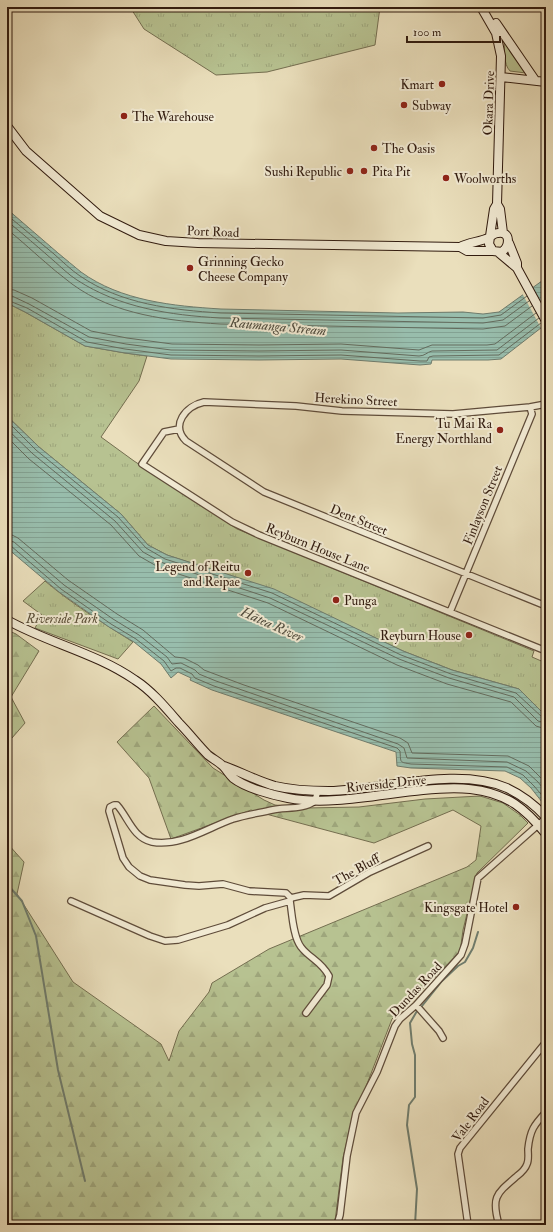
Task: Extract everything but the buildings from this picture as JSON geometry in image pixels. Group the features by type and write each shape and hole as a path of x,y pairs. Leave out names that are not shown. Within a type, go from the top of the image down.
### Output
{"main road":[{"name":"Okara Drive","path":"482,7 499,40 501,56 497,204 494,208 490,237"},
{"path":"489,18 492,19 535,80"},
{"path":"501,77 546,82"},
{"name":"Port Road","path":"7,126 26,151 100,216 139,235 166,241 198,243 460,247 467,251 496,252"},
{"name":"Okara Drive","path":"497,204 500,209 504,233"},
{"path":"517,268 496,252 489,244 490,237 497,233 504,233 507,236 517,263 517,268 546,321"},
{"name":"Port Road","path":"460,247 467,243 490,237"},
{"path":"496,252 504,250 509,243"},
{"name":"Riverside Drive","path":"7,620 34,634 103,661 137,681 162,703 208,754 223,766 234,778 256,790 289,799 315,801 442,789 473,789 497,795 514,803 526,812 546,834"},
{"name":"Riverside Drive","path":"223,766 275,786 318,790 344,790 441,780 474,780 500,785 518,793 531,802 546,818"}],"street":[{"name":"Herekino Street","path":"179,429 181,419 188,409 198,403 210,402 296,406 338,411 453,414 530,407 546,404"},
{"name":"Finlayson Street","path":"450,612 532,414 530,407"},
{"name":"Dent Street","path":"179,429 180,434 186,441 264,492 546,606"},
{"name":"Reyburn House Lane","path":"179,429 164,432 142,464 242,528 546,652"},
{"path":"306,1013 327,985 329,976 324,967 301,947 297,938 291,900 286,893 249,891 223,884 199,886 185,885 150,880 140,876 123,858 109,811 110,807 117,805 134,830 142,838 151,842 182,840 233,819 278,809 303,807 315,801 318,790"},
{"name":"Dundas Road","path":"337,1225 340,1215 347,1156 356,1113 376,1072 395,1026 461,955 465,944 478,878 546,818"},
{"name":"The Bluff","path":"71,901 150,936 165,941 178,940 228,925 265,908 304,895 329,896 370,872 428,846"},
{"path":"416,1005 439,1031 443,1038"},
{"name":"Vale Road","path":"468,1225 458,1154 460,1148 546,1042"},
{"path":"499,1225 494,1202 503,1188 524,1170 527,1164 531,1130 546,1112"}],"green space":[{"path":"130,7 380,7 375,45 267,72 216,75 144,29"},
{"path":"504,40 526,73 510,71 506,65"},
{"path":"7,303 85,346 147,356 139,381 101,437 134,461 237,529 534,651 532,657 546,663 546,716 519,689 452,670 403,651 276,591 167,555 148,545 121,514 39,447 7,416"},
{"name":"Riverside Park","path":"45,581 77,605 133,642 118,659 35,628 42,615 23,601"},
{"path":"7,630 16,634 39,651 11,697 25,723 12,738 7,737"},
{"path":"154,706 213,768 264,800 275,805 306,808 359,807 425,799 480,796 503,803 520,815 528,823 477,873 463,930 460,952 392,1019 350,1128 343,1158 335,1221 333,1225 7,1225 7,843 24,862 17,894 73,982 161,1044 169,1061 179,1031 209,992 212,983 269,949 467,867 476,860 481,826 453,810 374,843 251,810 171,839 149,778 117,742"}],"water":[{"name":"Raumanga Stream","path":"7,209 81,272 97,282 130,296 166,304 221,309 398,313 463,312 483,314 499,312 546,278 546,324 501,359 432,360 431,364 420,365 341,359 171,359 85,346 7,303"},
{"name":"Hātea River","path":"7,416 39,447 121,514 148,545 167,555 274,589 403,651 452,670 519,689 546,716 546,807 531,788 520,778 505,771 411,768 397,766 396,752 212,690 190,680 191,678 178,672 171,678 161,664 134,642 109,627 59,592 7,548"}],"pier":[{"path":"531,286 546,312 546,326 542,330 522,293"}],"waterway":[{"path":"7,884 22,901 36,936 58,1070 85,1181"},
{"path":"422,1006 442,981 458,966 465,962 473,948 478,932"},
{"path":"415,1225 417,1189 407,1125 409,1105 415,1097 415,1055 412,1044 410,1023 417,1011"}],"place":[{"name":"Kmart","path":"442,84"},
{"name":"Subway","path":"404,105"},
{"name":"The Warehouse","path":"124,116"},
{"name":"The Oasis","path":"374,148"},
{"name":"Sushi Republic","path":"350,171"},
{"name":"Pita Pit","path":"364,171"},
{"name":"Woolworths","path":"446,178"},
{"name":"Grinning Gecko Cheese Company","path":"190,268"},
{"name":"Tu Mai Ra Energy Northland","path":"500,430"},
{"name":"Legend of Reitu and Reipae","path":"248,573"},
{"name":"Punga","path":"336,600"},
{"name":"Reyburn House","path":"469,635"},
{"name":"Kingsgate Hotel","path":"516,907"}]}
